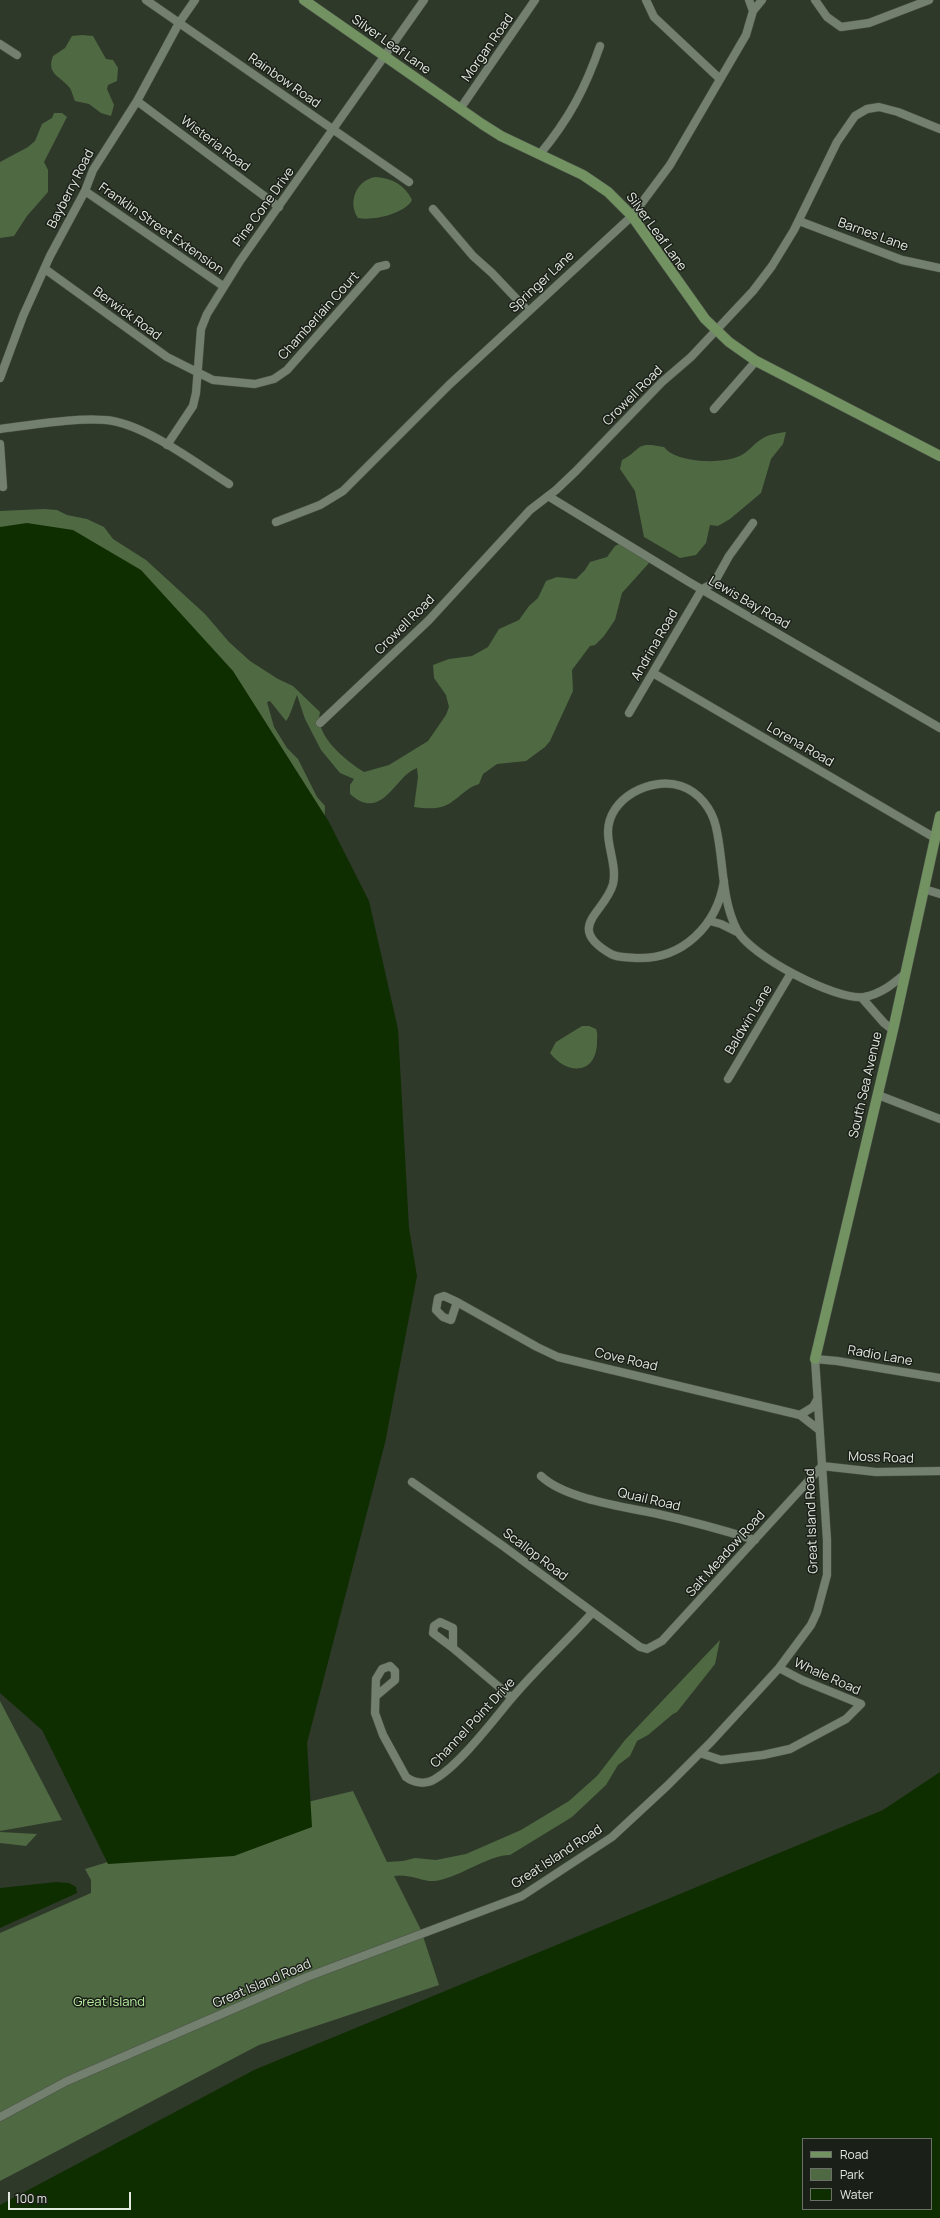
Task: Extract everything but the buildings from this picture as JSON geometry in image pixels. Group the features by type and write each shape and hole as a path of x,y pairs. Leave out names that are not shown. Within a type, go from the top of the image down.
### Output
{"street":[{"name":"Rainbow Road","path":"146,0 409,182"},
{"name":"Bayberry Road","path":"0,378 23,316 58,242 86,191 99,159 137,101 179,23 195,0"},
{"name":"Silver Leaf Lane","path":"304,0 501,136 595,182 618,200 632,216 686,295 716,330 756,361 940,456"},
{"name":"Pine Cone Drive","path":"167,445 193,406 198,372 201,329 207,314 223,286 424,0"},
{"name":"Morgan Road","path":"460,109 535,0"},
{"path":"646,0 654,16 720,78"},
{"path":"749,0 753,11"},
{"path":"753,11 762,0"},
{"path":"815,0 827,17 841,27 869,23 929,0"},
{"name":"Springer Lane","path":"276,522 320,505 343,491 450,385 632,216 670,165 746,35 753,11"},
{"path":"0,44 17,55"},
{"path":"540,154 576,103 588,81 600,46"},
{"name":"Wisteria Road","path":"137,101 279,207"},
{"name":"Crowell Road","path":"320,723 429,620 530,510 548,496 716,330 753,291 768,271 799,221 837,142 855,116 862,111 873,108 885,109 940,129"},
{"name":"Franklin Street Extension","path":"86,191 223,286"},
{"path":"433,209 473,256 492,273 528,311"},
{"name":"Barnes Lane","path":"799,221 902,260 940,268"},
{"name":"Chamberlain Court","path":"198,372 213,380 231,383 255,384 274,378 287,370 378,267 386,265"},
{"name":"Berwick Road","path":"45,269 167,357 198,372"},
{"path":"714,409 756,361"},
{"path":"0,429 52,423 113,421 128,426 167,445 229,484"},
{"path":"0,444 3,487"},
{"name":"Lewis Bay Road","path":"548,496 702,589 940,728"},
{"path":"702,589 714,583 729,556 753,523"},
{"name":"Andrina Road","path":"629,713 702,589"},
{"name":"Lorena Road","path":"653,672 935,838"},
{"path":"724,881 721,899 710,922 688,943 662,955 648,958 614,956 594,942 589,925 597,909 611,891 614,881 608,829 619,804 634,791 662,784 683,786 701,799 710,811 714,820 729,906 737,932 748,946 791,973 835,992 862,998 889,988 906,973"},
{"name":"South Sea Avenue","path":"815,1359 893,1030 940,816"},
{"path":"924,889 940,894"},
{"path":"710,922 720,924 737,932"},
{"name":"Baldwin Lane","path":"728,1079 791,973"},
{"path":"862,998 884,1024 893,1030"},
{"path":"878,1095 940,1119"},
{"name":"Cove Road","path":"457,1302 537,1347 558,1356 800,1415 818,1429"},
{"name":"Radio Lane","path":"815,1359 837,1361 940,1378"},
{"name":"Great Island Road","path":"0,2117 67,2081 307,1977 522,1896 612,1837 700,1753 779,1668 811,1625 825,1586 827,1540 816,1400 815,1359"},
{"path":"800,1415 813,1407 816,1400"},
{"name":"Moss Road","path":"822,1466 876,1472 940,1471"},
{"name":"Salt Meadow Road","path":"643,1648 651,1647 662,1641 822,1466"},
{"name":"Quail Road","path":"540,1476 555,1486 586,1498 719,1529 755,1540"},
{"name":"Scallop Road","path":"412,1482 503,1546 592,1613 643,1648"},
{"name":"Channel Point Drive","path":"376,1696 375,1713 377,1720 398,1765 411,1780 423,1782 434,1780 477,1739 512,1698 592,1613"},
{"path":"453,1648 512,1698"},
{"name":"Whale Road","path":"700,1753 721,1760 756,1756 790,1749 846,1719 861,1704 802,1680 779,1668"}],"green space":[{"path":"72,36 93,36 106,59 113,60 118,68 117,81 108,85 107,89 114,105 111,116 101,113 89,104 75,101 70,88 55,74 51,67 53,56 65,48"},
{"path":"54,113 62,113 67,117 44,162 48,170 48,192 27,216 14,236 0,238 0,162 28,147 35,141 42,124 52,118"},
{"path":"376,177 393,181 402,186 412,200 408,205 396,213 364,219 358,218 354,205 356,192 364,182"},
{"path":"786,432 783,444 771,459 761,493 730,519 718,526 710,525 706,543 696,555 680,558 644,537 635,491 620,469 622,460 640,447 654,445 664,447 678,456 688,459 699,461 720,461 737,457 745,453 765,437 772,434"},
{"path":"44,509 57,510 67,515 87,519 104,527 113,539 146,560 205,614 229,642 250,661 278,679 293,686 320,712 319,721 327,738 341,754 364,772 389,765 428,741 446,715 449,707 446,695 434,678 433,665 449,659 472,656 488,647 499,629 519,620 529,606 538,598 546,581 557,577 576,579 585,570 590,562 607,557 615,546 621,543 648,556 649,563 622,593 615,620 604,636 595,645 590,646 572,670 573,691 550,741 545,747 526,761 497,764 483,774 479,784 468,789 449,804 444,806 430,808 414,807 418,777 417,768 401,780 380,801 371,803 361,802 350,794 350,785 354,779 340,773 321,750 305,719 297,695 286,721 270,701 267,702 274,727 287,748 298,759 317,797 325,806 324,829 0,543 0,511"},
{"path":"582,1026 589,1026 596,1029 597,1044 595,1054 591,1062 585,1066 571,1068 557,1060 550,1053 556,1042"},
{"name":"Great Island","path":"720,1640 715,1664 677,1712 648,1735 637,1741 630,1756 618,1765 606,1785 572,1817 510,1855 492,1859 453,1876 430,1881 399,1875 394,1876 421,1930 439,1985 259,2045 0,2181 0,1933 91,1893 91,1880 85,1869 287,1807 353,1791 387,1862 403,1861 415,1858 436,1860 466,1854 521,1830 569,1801 597,1776 625,1740"},
{"path":"0,1701 62,1820 0,1831"},
{"path":"0,1832 37,1834 26,1846 0,1843"}],"water":[{"path":"27,523 73,530 141,570 233,671 329,822 369,901 398,1029 409,1228 417,1276 385,1443 307,1743 312,1827 234,1856 108,1864 42,1730 0,1693 0,527"},
{"path":"940,1772 940,2218 0,2218 0,2205 254,2070 883,1810"},
{"path":"56,1882 69,1883 76,1887 77,1893 0,1928 0,1888"}]}
